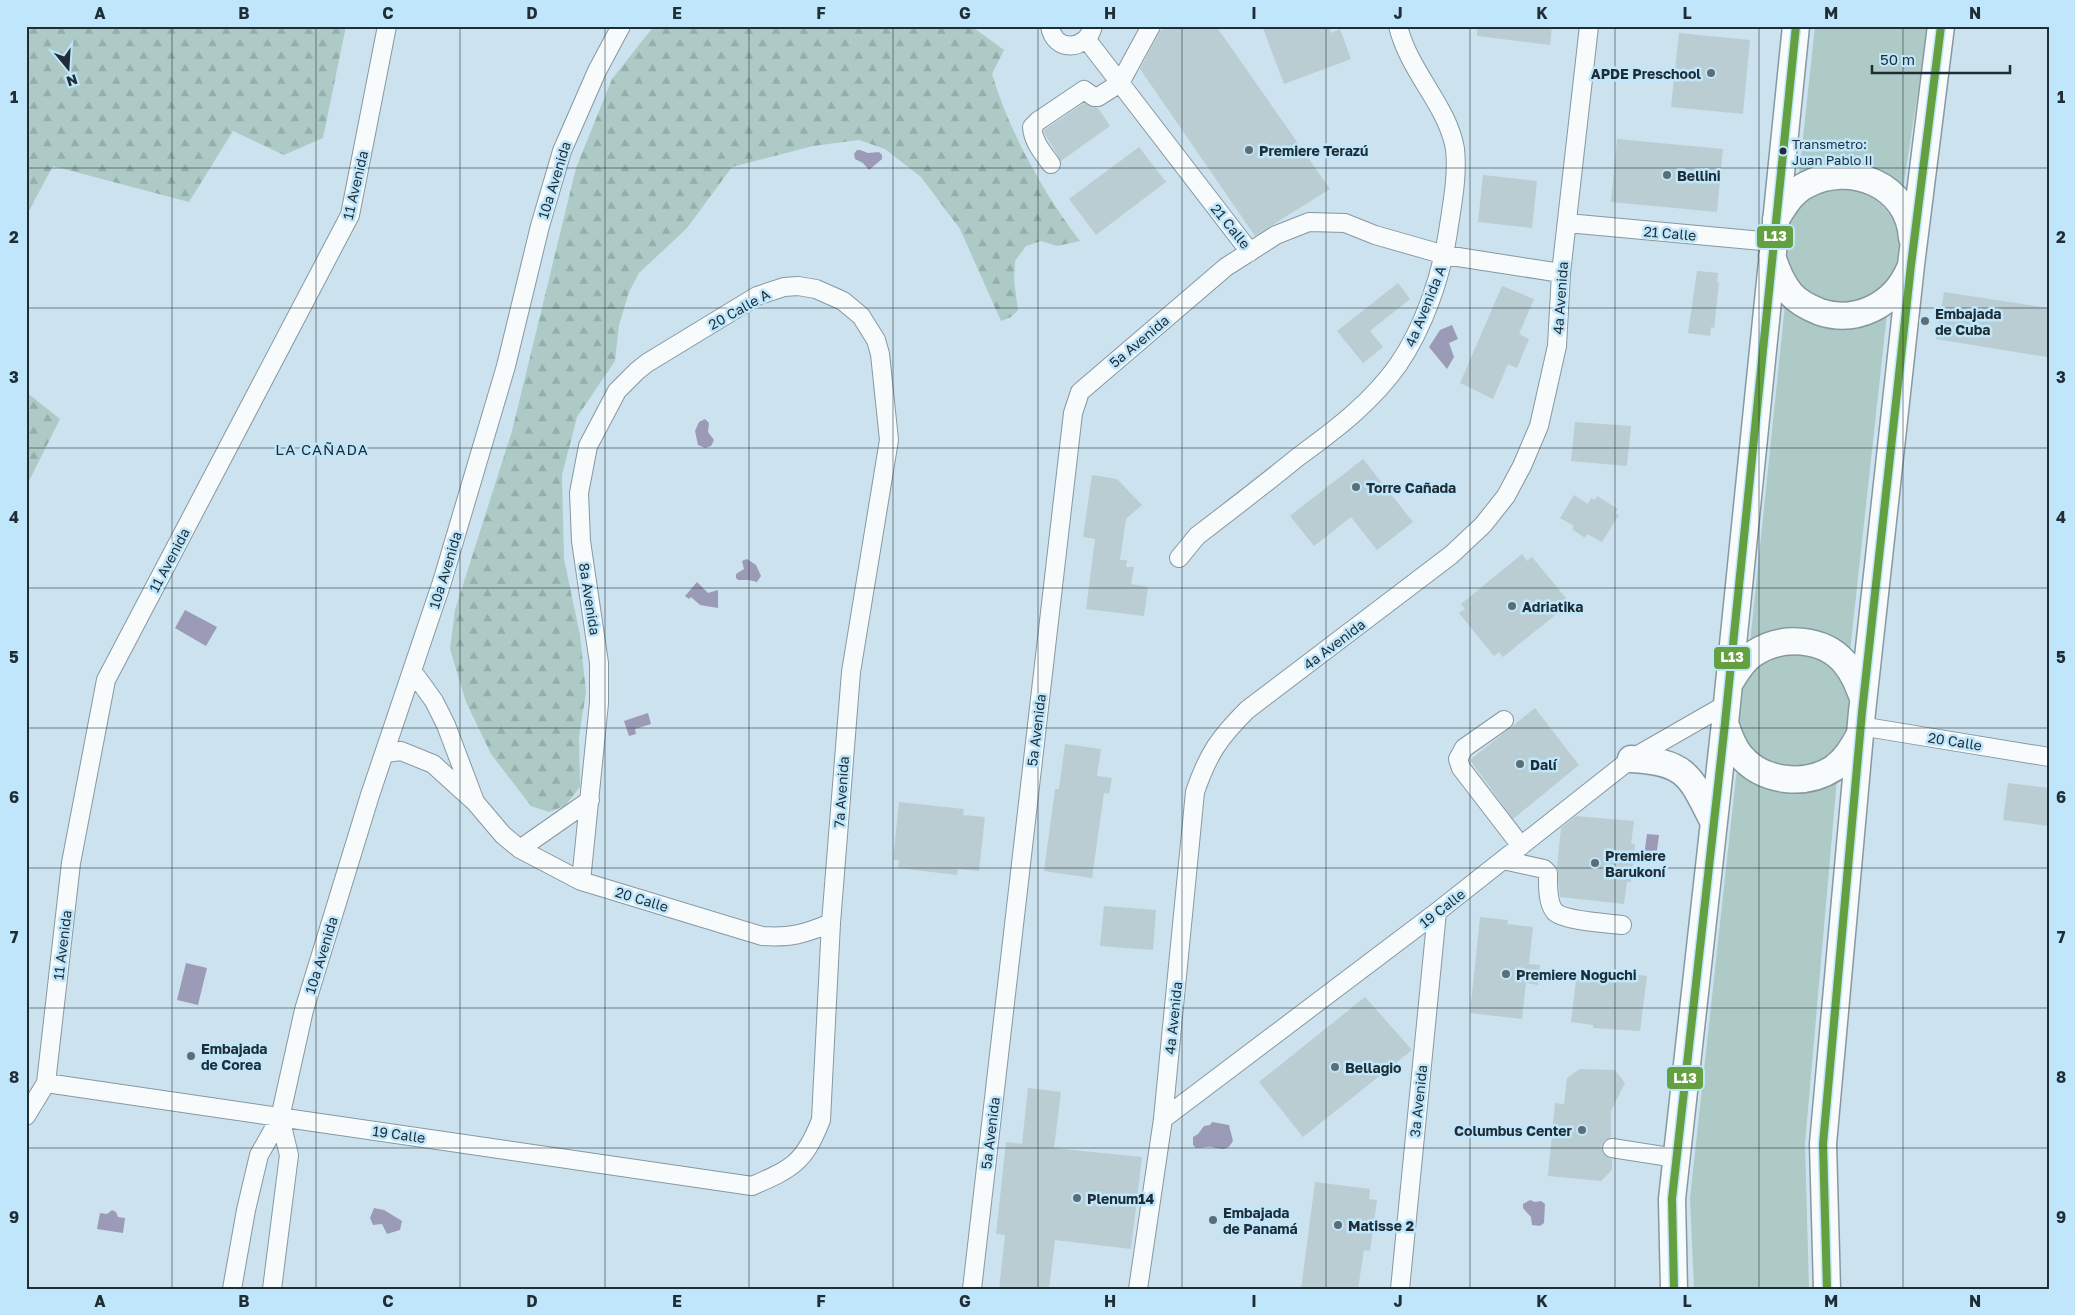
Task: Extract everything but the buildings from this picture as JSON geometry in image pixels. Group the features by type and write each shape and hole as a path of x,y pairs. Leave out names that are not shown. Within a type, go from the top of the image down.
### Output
{"main road":[{"path":"1674,1289 1672,1199 1727,704 1796,26"},
{"path":"1827,1289 1823,1144 1860,730 1912,258 1941,26"},
{"path":"1848,175 1870,180 1889,191 1904,208 1912,229 1912,258 1906,278 1892,296 1874,308 1849,316 1831,315 1810,308 1792,295 1778,275 1773,238 1788,201 1804,186 1825,177 1848,175"},
{"path":"1860,730 1845,758 1834,768 1822,774 1804,779 1786,780 1769,776 1753,767 1740,755 1730,740 1727,704 1738,668 1752,654 1770,645 1790,641 1810,642 1829,650 1845,662 1856,679 1863,698"},
{"path":"1631,759 1658,760 1674,767 1690,778 1713,821"}],"street":[{"name":"11 Avenida","path":"26,1116 46,1083 71,863 106,680 350,215 387,26"},
{"name":"10a Avenida","path":"232,1289 246,1210 259,1155 280,1118 304,1010 370,795 442,582 506,366 540,226 562,151 597,71 621,26"},
{"name":"21 Calle","path":"1050,26 1054,37 1066,45 1073,46 1090,33 1120,83 1250,252 1276,235 1309,222 1345,223 1375,235 1445,254 1561,273"},
{"path":"1051,164 1032,135 1032,127 1080,92 1086,91 1098,98 1120,83 1151,26"},
{"name":"4a Avenida A","path":"1179,558 1197,536 1352,416 1384,383 1411,344 1438,280 1445,254 1455,184 1454,149 1449,128 1442,112 1408,56 1398,26"},
{"name":"4a Avenida","path":"1138,1289 1162,1119 1195,792 1205,764 1224,733 1247,710 1451,555 1483,525 1506,496 1522,466 1538,426 1550,384 1557,346 1561,273 1589,26"},
{"name":"21 Calle","path":"1567,223 1773,238"},
{"name":"5a Avenida","path":"972,1289 1076,399 1088,385 1226,268 1250,252"},
{"name":"20 Calle A","path":"610,404 617,391 647,363 757,296 784,287 798,286 816,289 843,301 853,308 869,327 876,340 883,368"},
{"name":"7a Avenida","path":"752,1186 778,1174 800,1160 813,1141 821,1120 831,923 851,672 889,440 883,368"},
{"name":"8a Avenida","path":"582,881 599,703 599,663 581,541 579,493 588,446 610,404"},
{"name":"20 Calle","path":"413,672 434,701 446,726 475,802"},
{"name":"19 Calle","path":"1162,1119 1437,912 1631,759 1727,704"},
{"path":"1504,720 1464,748 1458,759 1461,768 1481,796 1521,846"},
{"name":"20 Calle","path":"1860,730 2049,757"},
{"name":"20 Calle","path":"385,753 402,751 433,764 475,802 503,835 520,849 582,881 762,936 785,938 806,933 831,923"},
{"path":"520,849 590,800"},
{"path":"1503,860 1544,869 1548,873 1550,903 1556,912 1565,916 1622,925"},
{"name":"3a Avenida","path":"1400,1289 1437,912"},
{"name":"19 Calle","path":"46,1083 752,1186"},
{"name":"10a Avenida","path":"272,1289 289,1155 280,1118"},
{"path":"1612,1148 1676,1158"}],"green space":[{"path":"26,26 346,26 323,138 284,155 233,131 189,202 53,166 26,216"},
{"path":"654,26 971,26 1004,50 992,74 999,96 1028,161 1053,203 1080,241 1057,246 1041,241 1026,246 1015,261 1014,281 1018,310 1011,317 1001,321 960,229 921,177 885,149 859,140 813,146 732,167 687,228 639,273 629,292 619,325 615,361 577,417 562,475 564,559 580,635 586,692 579,737 580,787 565,806 549,812 531,806 491,754 466,702 450,649 455,610 512,431 576,168 612,79"},
{"path":"1815,26 1928,26 1903,189 1895,181 1877,170 1856,165 1824,165 1799,175"},
{"path":"1842,189 1864,193 1883,205 1895,224 1899,246 1895,268 1883,287 1864,299 1842,303 1820,299 1801,287 1789,268 1785,246 1789,224 1801,205 1820,193"},
{"path":"1785,305 1887,314 1850,651 1750,643"},
{"path":"26,392 60,419 26,487"},
{"path":"1783,650 1829,660 1854,700 1851,732 1832,758 1787,772 1745,750 1731,705 1742,675"},
{"path":"1737,768 1764,785 1785,791 1796,792 1837,779 1805,1144 1809,1289 1694,1289 1690,1198"}],"water":[{"path":"857,150 868,153 879,152 882,155 882,159 869,170 863,163 855,159 854,154"},
{"path":"1452,325 1458,339 1449,343 1454,357 1447,369 1429,347 1440,330"},
{"path":"705,419 709,423 708,432 714,440 711,446 705,448 698,445 695,431 699,422"},
{"path":"747,559 756,565 761,576 757,582 738,580 736,578 736,574 744,569 742,561"},
{"path":"697,582 708,593 718,590 718,608 700,605 691,597 689,599 685,596"},
{"path":"185,610 217,627 206,646 175,628"},
{"path":"648,713 651,724 635,729 636,734 629,736 624,721"},
{"path":"1647,834 1659,835 1656,857 1644,856"},
{"path":"186,963 207,968 198,1005 177,1000"},
{"path":"1212,1122 1229,1125 1233,1141 1229,1147 1224,1149 1196,1148 1193,1145 1193,1137 1204,1126 1210,1125"},
{"path":"1530,1200 1535,1202 1541,1201 1545,1204 1544,1223 1540,1226 1532,1225 1531,1217 1523,1208 1523,1204"},
{"path":"374,1208 384,1210 402,1221 400,1230 387,1234 382,1224 373,1225 370,1218"},
{"path":"112,1210 116,1212 118,1217 125,1218 123,1233 97,1229 100,1213 107,1214"}],"transit line":[{"name":"L13","path":"1674,1289 1672,1199 1725,723 1796,26"},
{"name":"L13","path":"1827,1289 1823,1144 1862,712 1911,265 1941,26"}],"place":[{"name":"APDE Preschool","path":"1711,73"},
{"name":"Premiere Terazú","path":"1249,150"},
{"name":"Transmetro: Juan Pablo II","path":"1783,151"},
{"name":"Bellini","path":"1667,175"},
{"name":"Embajada de Cuba","path":"1925,321"},
{"name":"Torre Cañada","path":"1356,487"},
{"name":"Adriatika","path":"1512,606"},
{"name":"Dalí","path":"1520,764"},
{"name":"Premiere Barukoní","path":"1595,863"},
{"name":"Premiere Noguchi","path":"1506,974"},
{"name":"Embajada de Corea","path":"191,1056"},
{"name":"Bellagio","path":"1335,1067"},
{"name":"Columbus Center","path":"1582,1130"},
{"name":"Plenum14","path":"1077,1198"},
{"name":"Embajada de Panamá","path":"1213,1220"},
{"name":"Matisse 2","path":"1338,1225"}],"district":[{"name":"LA CAÑADA","path":"322,449"}]}
